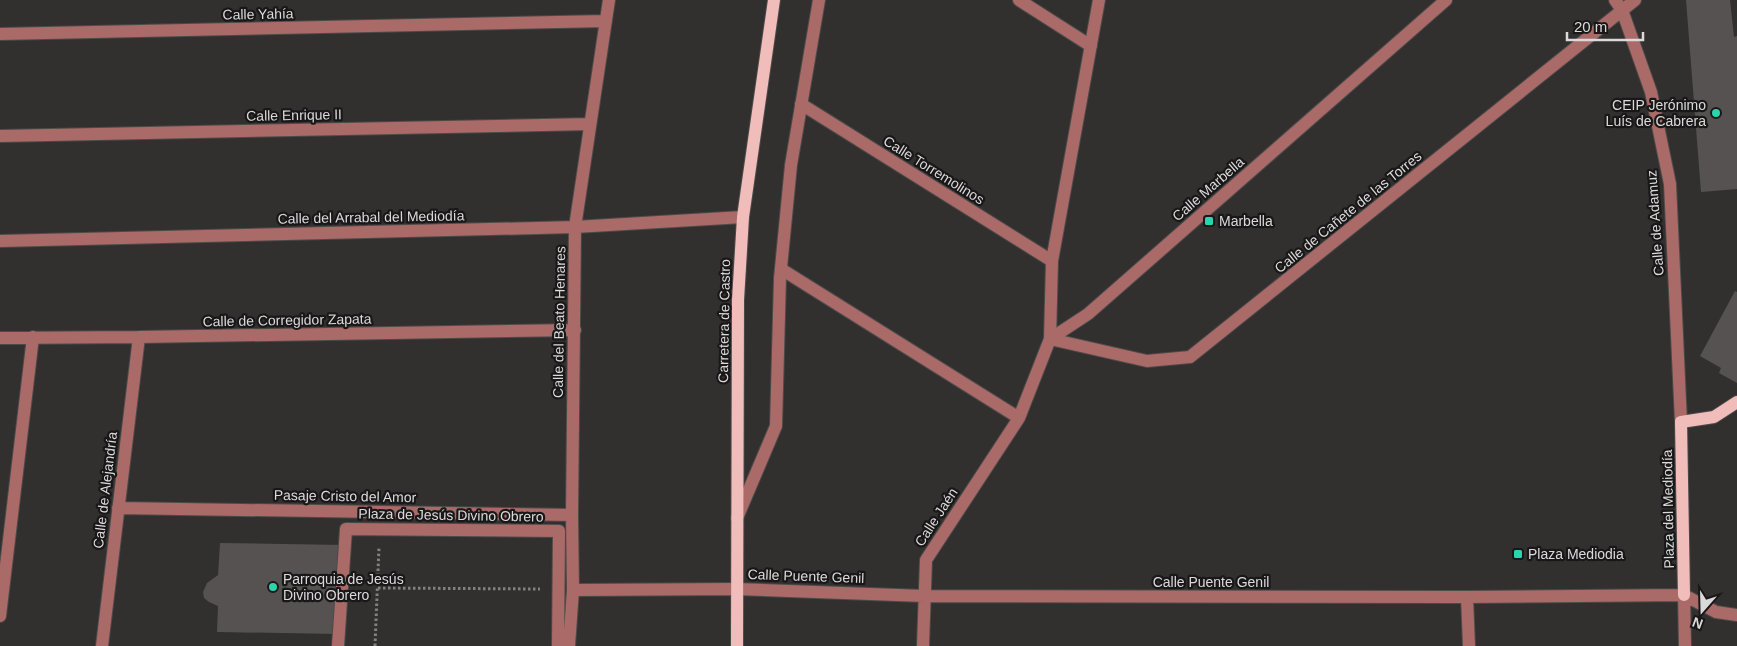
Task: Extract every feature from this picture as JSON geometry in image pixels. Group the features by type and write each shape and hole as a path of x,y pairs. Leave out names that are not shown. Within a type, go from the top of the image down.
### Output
{"main road":[{"name":"Carretera de Castro","path":"737,646 738,300 743,217 774,0"},
{"path":"1681,422 1714,418 1737,402"},
{"name":"Plaza del Mediodía","path":"1681,422 1684,596"}],"street":[{"name":"Calle del Beato Henares","path":"569,646 573,590 575,227 609,0"},
{"path":"737,518 776,426 781,269 791,165 819,0"},
{"path":"1018,0 1091,46"},
{"path":"781,269 1018,418 1050,339 1052,261 1100,0"},
{"name":"Calle Marbella","path":"1050,339 1088,314 1446,0"},
{"name":"Calle de Cañete de las Torres","path":"1050,339 1147,361 1190,357 1618,5 1635,0"},
{"name":"Calle de Adamuz","path":"1618,5 1651,92 1670,184 1681,422"},
{"name":"Calle Yahía","path":"0,34 606,21"},
{"name":"Calle Torremolinos","path":"802,104 1052,261"},
{"name":"Calle Enrique II","path":"0,136 590,124"},
{"name":"Calle del Arrabal del Mediodía","path":"0,241 575,227 743,217"},
{"name":"Calle de Corregidor Zapata","path":"0,338 575,330"},
{"path":"0,616 33,337"},
{"name":"Calle de Alejandría","path":"102,646 139,337"},
{"name":"Calle Jaén","path":"924,646 926,560 1018,418"},
{"name":"Pasaje Cristo del Amor","path":"118,508 572,515"},
{"name":"Plaza de Jesús Divino Obrero","path":"338,646 346,529 559,531 558,646"},
{"path":"573,590 737,589"},
{"name":"Calle Puente Genil","path":"737,589 924,596 1684,596"},
{"path":"1685,646 1684,596 1716,612 1737,615"},
{"path":"1467,597 1470,646"}],"path":[{"path":"376,646 380,529"},
{"path":"378,588 558,589"}],"building":[{"name":"CEIP Jerónimo Luís de Cabrera","path":"1686,0 1730,0 1734,37 1737,36 1737,189 1701,192"},
{"path":"1735,291 1737,292 1737,383 1719,373 1721,368 1700,356"},
{"name":"Parroquia de Jesús Divino Obrero","path":"220,543 344,545 338,634 217,632 218,606 204,598 203,592 207,583 218,575"}],"place":[{"name":"CEIP Jerónimo Luís de Cabrera","path":"1716,113"},
{"name":"Marbella","path":"1209,221"},
{"name":"Plaza Mediodia","path":"1518,554"},
{"name":"Parroquia de Jesús Divino Obrero","path":"273,587"}]}
